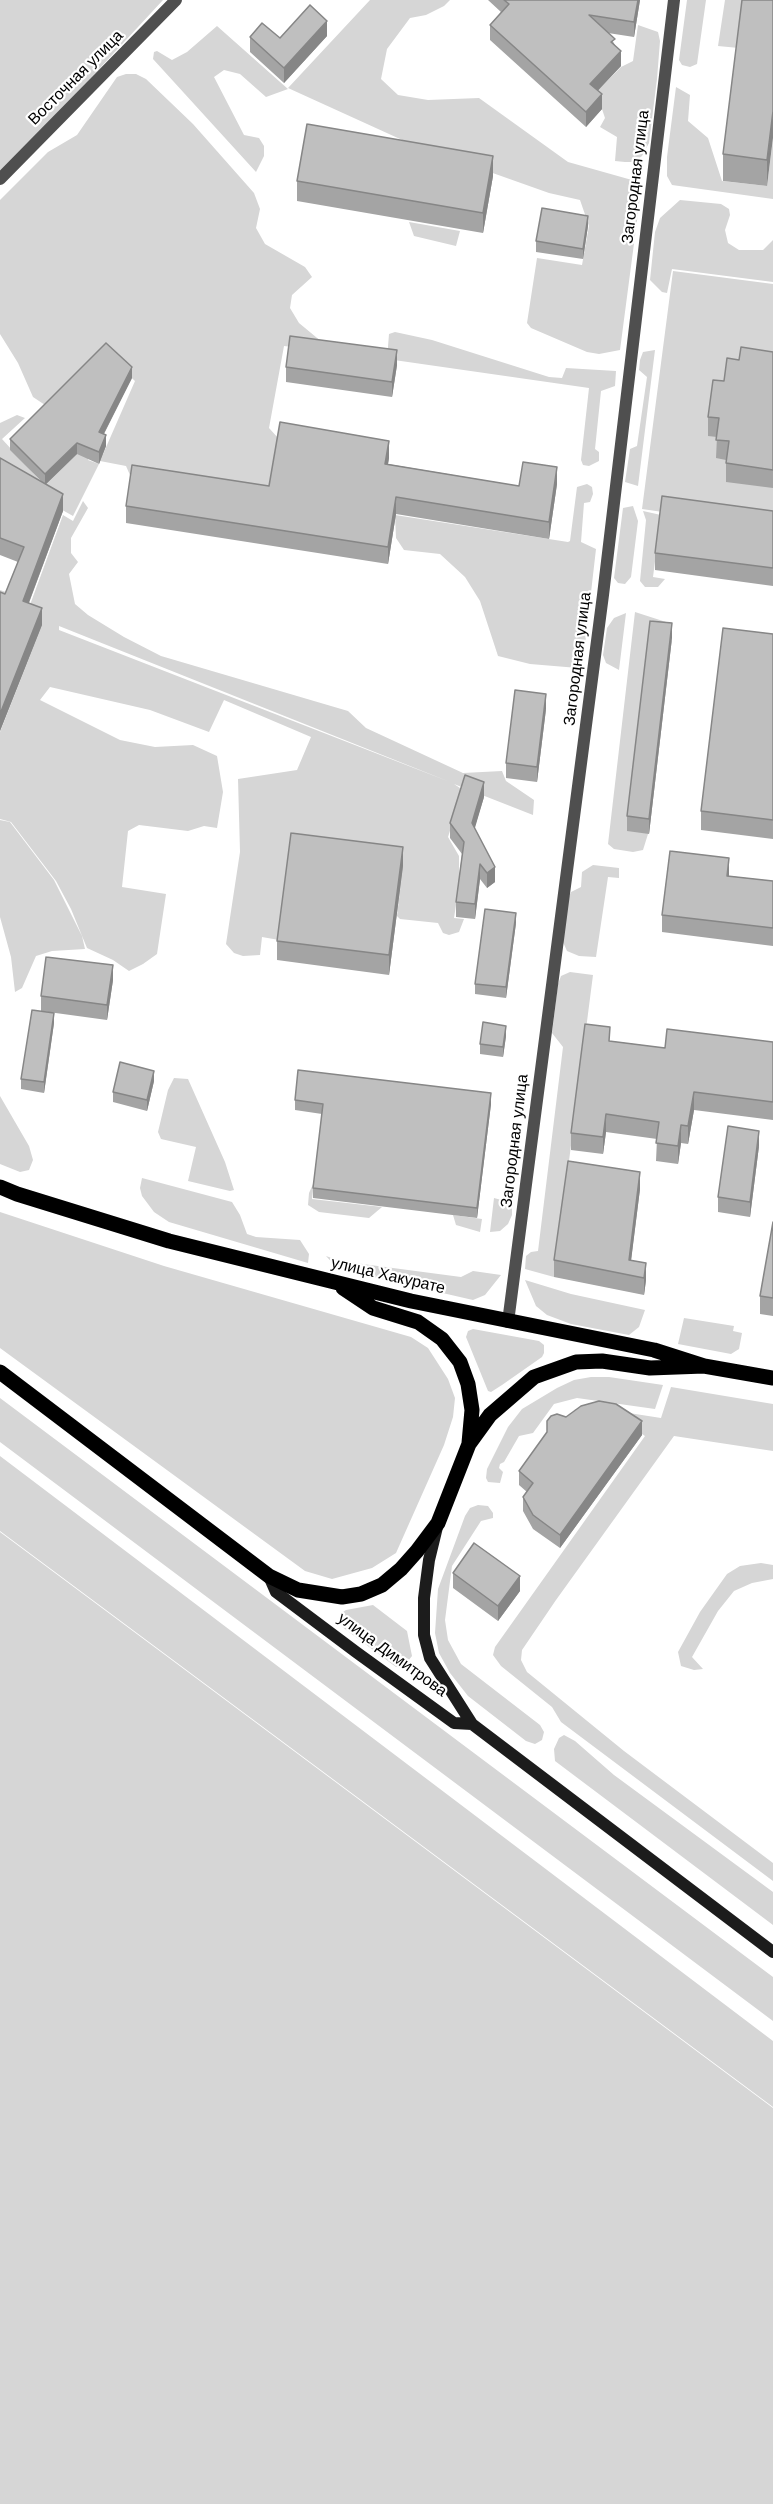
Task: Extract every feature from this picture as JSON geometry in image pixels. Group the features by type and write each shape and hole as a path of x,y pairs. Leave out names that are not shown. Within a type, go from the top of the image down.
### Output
{"main road":[{"name":"улица Хакурате","path":"0,1187 169,1241 508,1322 654,1350 704,1366 773,1378"},
{"path":"0,1195 17,1194"},
{"path":"333,1281 373,1308 418,1322 442,1340 460,1362 468,1384 472,1410 469,1444"},
{"path":"472,1724 430,1658 424,1635 424,1598 429,1560 438,1523 469,1444 490,1415 518,1389 534,1377 576,1362 602,1361 650,1368 704,1366"},
{"name":"улица Димитрова","path":"0,1371 269,1576 276,1592 454,1723 472,1724 773,1952"},
{"path":"269,1576 306,1592 342,1597 362,1594 382,1585 401,1569 438,1523"}],"street":[{"name":"Восточная улица","path":"0,179 176,0"},
{"name":"Загородная улица","path":"508,1322 604,583 674,0"}],"shaded area":[{"path":"0,0 163,0 0,176"},
{"path":"370,0 450,0 444,6 426,15 410,18 387,49 381,79 398,95 428,100 479,98 568,162 639,182 641,188 620,350 599,354 587,352 531,328 527,323 537,258 582,265 589,226 580,200 549,193 411,144 288,88"},
{"path":"687,0 706,0 697,64 690,67 682,65 679,60"},
{"path":"725,0 745,0 739,48 718,46"},
{"path":"638,25 658,32 660,41 649,143 642,156 635,162 615,161 617,137 600,127 605,118 595,88 600,88 621,67 633,61"},
{"path":"217,26 288,89 266,97 240,74 224,70 214,77 244,135 259,138 264,146 264,156 256,172 153,59 154,52 157,51 172,60 187,52"},
{"path":"136,74 146,79 193,124 254,193 260,209 256,228 265,244 305,267 312,277 292,295 290,308 299,323 334,352 284,346 269,428 279,439 271,487 133,482 126,466 100,461 135,381 107,355 45,405 33,397 18,363 0,334 0,200 48,152 77,135 117,77"},
{"path":"676,87 690,95 688,121 708,138 722,181 767,186 773,139 773,199 672,185 667,176 667,157"},
{"path":"680,200 721,204 729,209 730,215 725,230 728,243 739,250 763,250 773,240 773,282 672,269 667,293 662,292 650,280 655,232 660,218"},
{"path":"409,222 460,231 456,246 414,236"},
{"path":"673,271 773,284 773,528 642,509"},
{"path":"395,332 432,340 549,377 562,378 566,368 616,371 615,386 601,391 595,449 599,452 599,461 589,466 583,465 581,460 589,388 387,359 389,334"},
{"path":"655,350 638,486 625,482 630,449 637,446 647,377 639,370 640,360 643,352"},
{"path":"17,415 25,418 2,439 44,485 83,448 92,452 88,460 99,464 73,516 0,475 0,423"},
{"path":"587,484 592,487 593,494 590,502 584,503 581,542 596,549 583,662 578,668 530,664 498,656 480,601 465,577 440,554 404,550 396,538 395,515 568,542 570,541 577,487"},
{"path":"83,501 88,508 71,538 71,553 78,562 69,574 75,604 88,615 124,637 161,656 348,711 366,728 463,773 502,771 506,781 534,800 533,815 454,784 463,790 448,837 459,856 459,885 454,918 464,919 459,932 449,935 443,933 438,923 400,919 397,916 403,865 291,852 279,940 262,937 260,955 243,956 234,953 226,944 240,852 238,779 297,770 311,737 224,700 209,732 150,710 50,687 40,700 120,740 155,747 193,745 217,756 223,792 217,828 204,826 188,831 139,825 128,831 122,887 166,894 157,954 129,971 113,960 87,948 71,909 56,881 11,822 0,819 0,732 42,625 0,609 0,590 12,594 27,613 63,515 73,521","holes":["59,626 450,782 59,630"]},
{"path":"633,506 638,521 631,577 625,584 618,583 614,578 623,508"},
{"path":"643,511 661,515 653,577 665,579 658,587 645,587 640,581 646,520"},
{"path":"635,612 666,622 670,629 648,834 643,850 633,852 614,849 608,844"},
{"path":"626,613 619,670 606,663 603,655 607,628 614,618"},
{"path":"0,820 10,822 54,880 82,936 85,949 52,951 36,956 22,988 15,992 11,957 0,917"},
{"path":"593,865 619,868 619,878 608,877 596,957 579,956 567,951 563,942 568,899 571,892 581,887 582,872"},
{"path":"570,972 593,975 554,1277 525,1269 526,1256 538,1251 563,1047 552,1033 558,984 561,976"},
{"path":"174,1078 188,1079 225,1162 234,1190 188,1181 196,1147 161,1139 158,1132 168,1090"},
{"path":"0,1096 29,1146 33,1160 29,1170 20,1172 0,1164"},
{"path":"142,1178 232,1202 247,1234 256,1237 300,1240 309,1254 308,1263 169,1222 154,1212 142,1196 140,1188"},
{"path":"314,1182 312,1199 382,1207 369,1218 319,1212 308,1205 309,1193"},
{"path":"494,1198 505,1201 512,1207 512,1215 508,1224 500,1231 490,1232"},
{"path":"0,1212 164,1266 411,1337 428,1348 448,1379 455,1398 453,1417 444,1445 396,1553 372,1568 332,1579 305,1571 0,1348"},
{"path":"453,1215 482,1219 480,1232 456,1225"},
{"path":"326,1256 340,1261 461,1277 473,1271 501,1275 485,1295 473,1300 338,1269"},
{"path":"525,1280 571,1294 645,1310 639,1327 629,1335 571,1324 547,1315 536,1306"},
{"path":"684,1318 734,1326 733,1331 742,1333 739,1349 731,1354 678,1344"},
{"path":"473,1329 539,1341 544,1345 544,1353 542,1357 502,1385 491,1392 488,1391 466,1337 468,1331"},
{"path":"609,1377 663,1385 655,1409 577,1398 554,1404 533,1433 519,1436 504,1462 500,1464 499,1468 503,1472 500,1483 488,1482 487,1469 508,1427 522,1409 574,1380"},
{"path":"671,1387 773,1404 773,1451 674,1436 556,1600 522,1650 521,1660 527,1672 624,1751 773,1863 773,1881 561,1722 552,1707 501,1666 493,1655 495,1647 645,1436 624,1422 573,1415 574,1410 584,1406 661,1418"},
{"path":"0,1398 773,1977 773,2021 0,1442"},
{"path":"0,1456 773,2041 773,2107 0,1531"},
{"path":"478,1505 488,1506 493,1513 493,1518 481,1521 452,1566 445,1620 448,1640 461,1664 540,1725 544,1732 542,1740 535,1744 526,1741 468,1696 450,1673 439,1653 435,1633 438,1589 465,1516 470,1508"},
{"path":"0,1532 773,2108 773,2504 0,2504"},
{"path":"761,1563 773,1565 773,1579 752,1583 734,1591 718,1611 692,1657 703,1669 694,1670 681,1666 678,1652 700,1612 727,1574 740,1566"},
{"path":"373,1605 407,1631 412,1656 404,1666 396,1667 341,1626 340,1614 346,1610"},
{"path":"564,1735 575,1741 614,1775 773,1892 773,1925 555,1761 554,1749 559,1738"}],"building":[{"path":"504,0 638,0 634,22 589,15 615,39 611,42 621,51 590,84 602,94 586,112 490,25 509,4"},
{"path":"742,0 773,0 773,111 767,160 723,154"},
{"path":"310,5 327,21 284,68 250,37 262,23 280,38"},
{"path":"307,124 493,156 483,213 297,181"},
{"path":"542,208 588,216 583,249 536,241"},
{"path":"290,336 397,350 392,382 286,367"},
{"path":"106,343 132,367 99,432 106,435 99,452 77,443 45,474 10,439"},
{"path":"741,347 773,352 773,470 726,463 729,441 716,440 719,418 708,417 713,380 724,381 727,358 739,360"},
{"path":"280,422 389,441 385,464 519,486 523,462 557,467 549,522 396,497 388,547 126,506 132,465 269,486"},
{"path":"0,458 63,494 23,601 42,608 0,714 0,592 5,594 24,547 0,538"},
{"path":"662,496 773,511 773,568 655,553"},
{"path":"650,621 672,623 649,819 627,816"},
{"path":"723,628 773,634 773,820 701,811"},
{"path":"515,690 546,694 537,767 506,763"},
{"path":"465,775 484,782 472,823 495,867 487,873 480,864 475,904 456,902 464,842 450,823"},
{"path":"291,833 403,847 389,955 277,941"},
{"path":"670,851 729,858 727,876 773,881 773,928 662,915"},
{"path":"485,909 516,913 506,987 475,984"},
{"path":"46,957 113,965 107,1005 41,996"},
{"path":"32,1010 54,1013 44,1082 21,1079"},
{"path":"483,1022 506,1026 503,1047 480,1044"},
{"path":"585,1024 610,1027 609,1041 665,1048 667,1029 773,1042 773,1102 694,1092 688,1126 681,1125 678,1146 656,1143 659,1122 606,1114 603,1137 571,1133"},
{"path":"120,1062 154,1071 147,1100 113,1092"},
{"path":"298,1070 491,1093 477,1208 313,1188 323,1104 295,1100"},
{"path":"728,1126 759,1131 750,1202 718,1197"},
{"path":"568,1161 640,1172 629,1260 646,1263 644,1278 554,1260"},
{"path":"773,1222 773,1298 760,1296"},
{"path":"599,1401 616,1404 642,1421 560,1535 533,1515 523,1497 533,1483 519,1471 547,1432 547,1421 551,1416 557,1414 566,1417 581,1406"},
{"path":"474,1543 520,1576 498,1606 453,1573"}]}
